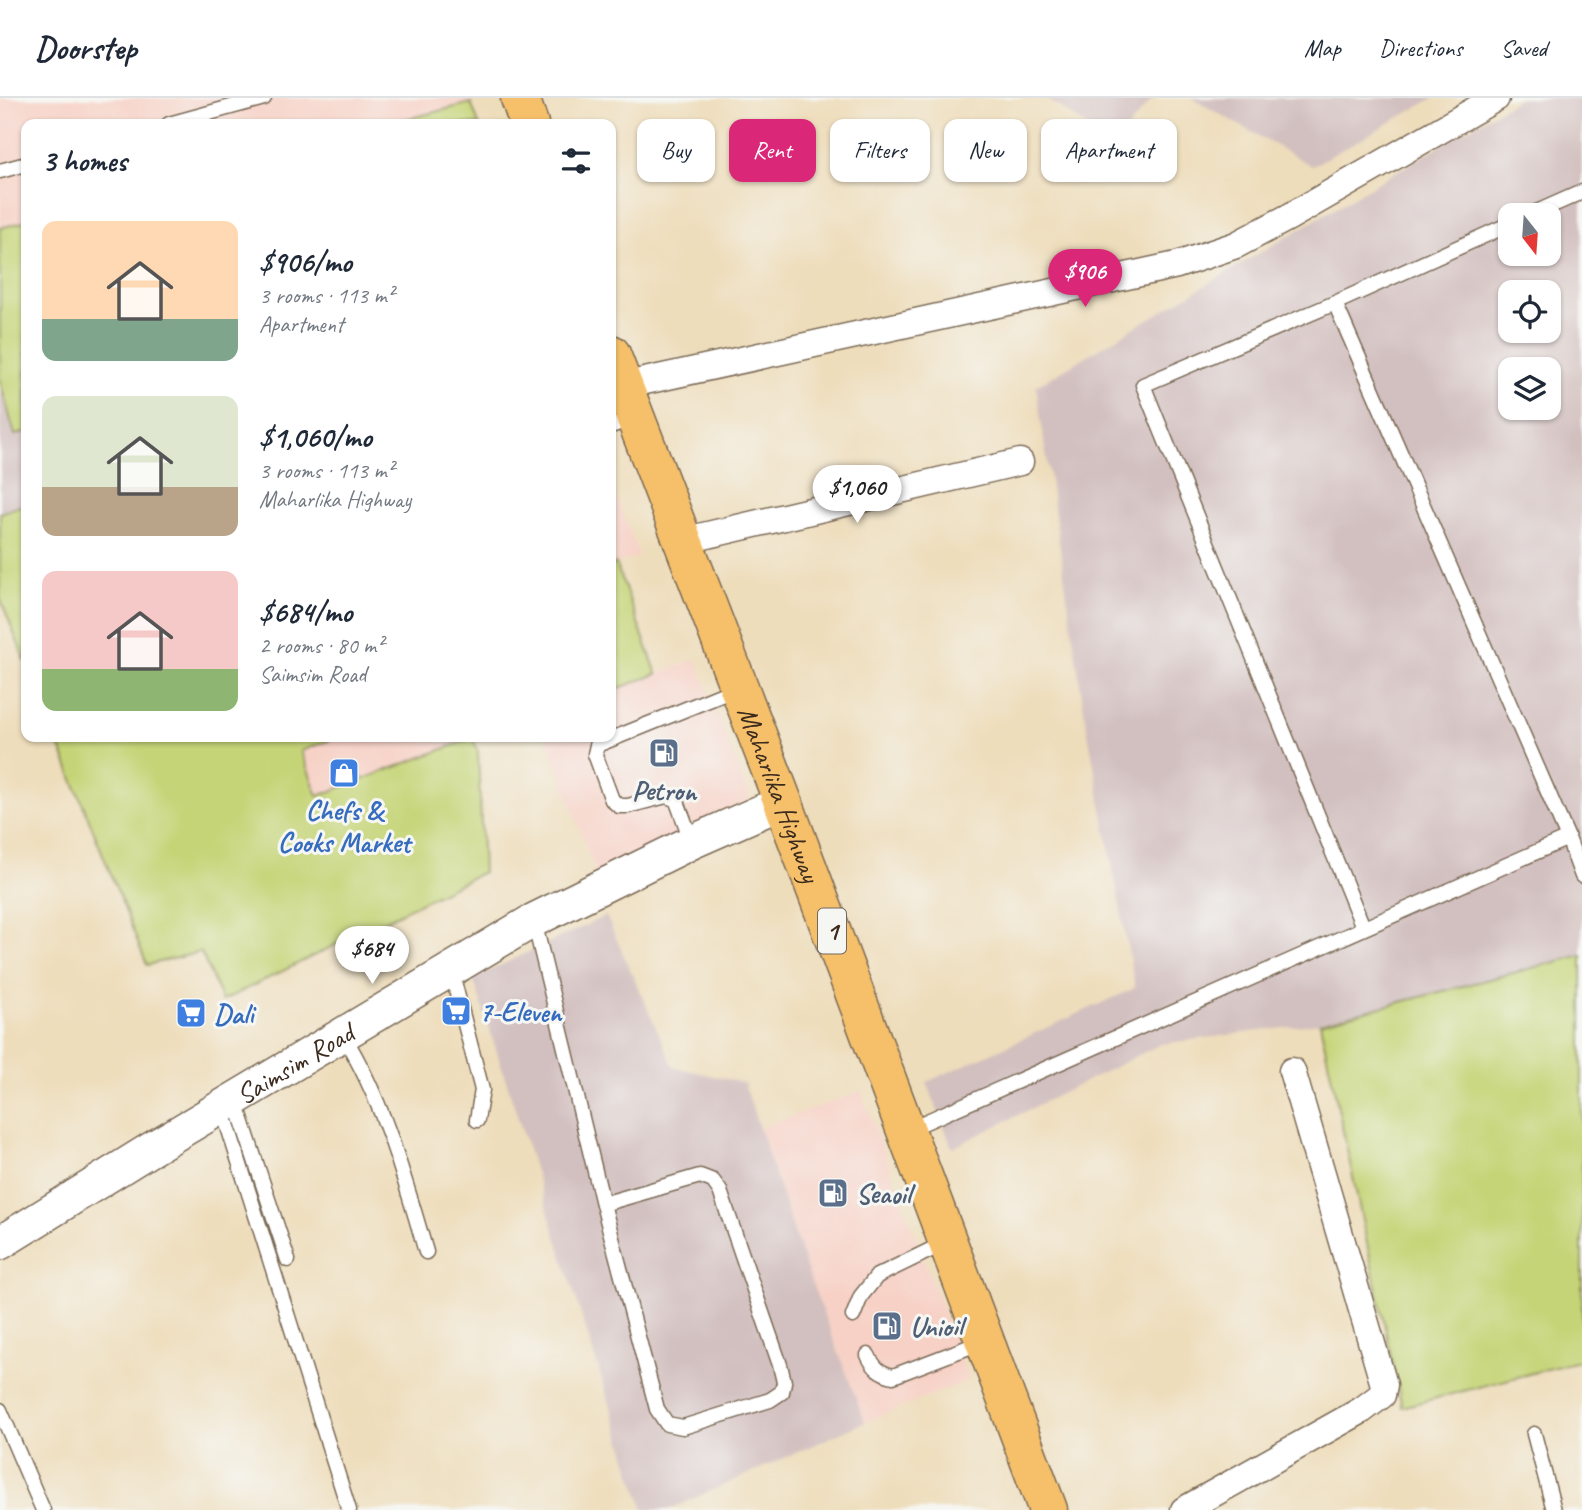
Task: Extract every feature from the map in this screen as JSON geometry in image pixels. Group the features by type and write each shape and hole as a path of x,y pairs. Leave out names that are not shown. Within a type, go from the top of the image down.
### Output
{"highway":[{"path":"520,98 527,119"},
{"name":"Maharlika Highway","path":"619,396 682,541 783,802 1048,1510"}],"street":[{"path":"619,396 1189,261 1236,245 1289,217 1496,98"},
{"path":"682,541 1020,462"},
{"name":"Saimsim Road","path":"0,1243 534,920 692,842 783,802"},
{"path":"1184,1510 1362,1410 1382,1395 1384,1384 1292,1071"}],"lane":[{"path":"187,119 264,98"},
{"path":"0,171 21,165"},
{"path":"1557,203 1582,192"},
{"path":"1363,927 1143,385 1498,229"},
{"path":"1335,303 1568,838 1582,876"},
{"path":"616,737 738,688"},
{"path":"604,742 597,745 595,754 612,800 619,806 628,806 666,796 676,799 692,842"},
{"path":"906,1131 1568,838"},
{"path":"534,920 603,1204 657,1409 667,1424 683,1427 771,1400 782,1392 784,1382 780,1366 720,1191 713,1181 700,1176 603,1204"},
{"path":"451,970 482,1090 477,1120"},
{"path":"343,1035 358,1060 385,1119 426,1252"},
{"path":"228,1103 288,1260"},
{"path":"228,1103 349,1510"},
{"path":"853,1316 861,1296 877,1276 947,1242"},
{"path":"868,1356 873,1367 893,1376 984,1341"},
{"path":"0,1410 43,1510"},
{"path":"1534,1434 1554,1510"}],"shaded area":[{"path":"0,98 469,98 471,103 407,119 21,119 21,222 0,228"},
{"path":"1046,98 1153,98 1136,119 1076,119"},
{"path":"1191,98 1434,98 1312,166"},
{"path":"1520,98 1582,98 1582,955 1320,1023 1161,1044 952,1148 927,1082 1135,988 1085,717 1036,386"},
{"path":"0,382 15,435 21,433 21,506 0,513"},
{"path":"616,496 639,556 616,563"},
{"path":"696,659 750,799 597,877 549,742 616,742 616,689"},
{"name":"Chefs & Cooks Market","path":"324,742 464,742 318,796 301,750"},
{"path":"606,916 674,1067 744,1083 809,1276 865,1422 668,1510 644,1510 473,978"},
{"path":"861,1091 969,1380 865,1422 809,1276 759,1128"}],"green space":[{"path":"471,103 477,119 407,119"},
{"path":"21,222 21,433 15,435 0,382 0,228"},
{"path":"21,506 21,650 0,598 0,513"},
{"path":"616,564 657,674 616,689"},
{"path":"58,742 325,742 301,751 318,796 462,742 474,742 478,752 483,872 222,1001 201,952 147,965"},
{"path":"1582,955 1582,1360 1402,1407 1320,1023"}],"place":[{"name":"Petron","path":"664,753"},
{"name":"Chefs & Cooks Market","path":"344,773"},
{"name":"7-Eleven","path":"456,1011"},
{"name":"Dali","path":"191,1013"},
{"name":"Seaoil","path":"833,1193"},
{"name":"Unioil","path":"887,1326"}]}
